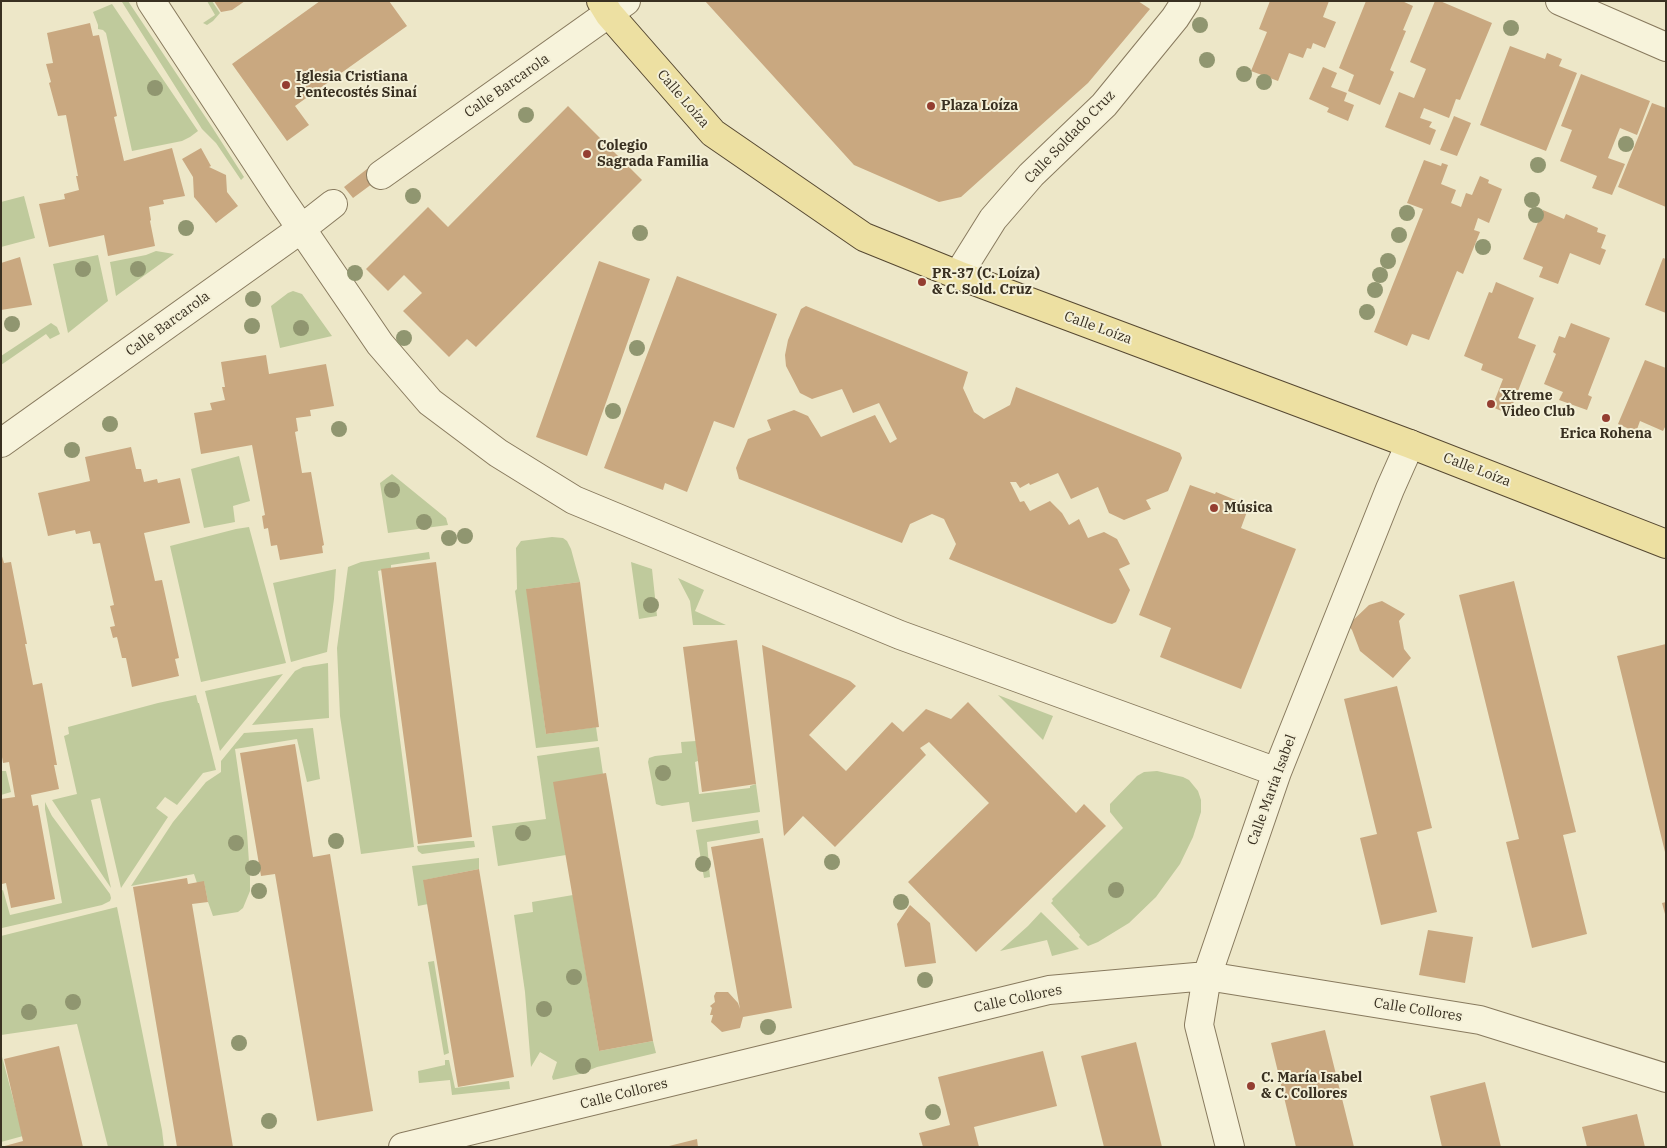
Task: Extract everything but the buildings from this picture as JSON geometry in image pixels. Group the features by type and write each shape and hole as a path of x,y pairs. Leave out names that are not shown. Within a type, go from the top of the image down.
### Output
{"main road":[{"name":"Calle Loíza","path":"612,6 713,133 864,237 958,276 1410,444 1666,544"}],"street":[{"path":"151,1 301,229 380,344 430,402 498,453 574,500 900,635 1277,772"},
{"name":"Calle Soldado Cruz","path":"958,276 993,219 1031,175 1104,106 1176,18 1186,1"},
{"path":"1560,1 1666,47"},
{"name":"Calle Barcarola","path":"380,175 612,6"},
{"name":"Calle Barcarola","path":"1,443 301,229 333,204"},
{"name":"Calle María Isabel","path":"1230,1147 1199,1025 1207,976 1277,772 1386,498 1410,444"},
{"name":"Calle Collores","path":"404,1147 437,1143 1049,990 1207,976 1480,1020 1666,1078"}],"green space":[{"path":"128,1 212,127 244,177 241,180 216,143 202,129 122,2"},
{"path":"207,1 212,1 220,13 207,25 203,23 215,15"},
{"path":"112,4 198,131 190,137 182,141 132,151 106,33 98,29 93,12"},
{"path":"24,196 35,238 1,247 1,202"},
{"path":"156,251 174,254 116,296 110,262 146,255"},
{"path":"98,255 108,301 68,333 53,264"},
{"path":"293,291 302,294 332,336 280,348 271,306"},
{"path":"51,323 57,327 60,334 50,339 46,334 1,365 1,356"},
{"path":"239,456 250,501 233,506 235,522 204,528 191,469"},
{"path":"392,474 446,518 448,525 388,533 380,483"},
{"path":"249,527 286,663 201,682 170,546"},
{"path":"552,537 563,538 567,541 580,582 527,589 546,734 596,727 598,741 536,748 515,591 517,589 516,548 521,541"},
{"path":"429,552 430,559 391,565 391,568 378,571 414,847 361,854 340,716 337,648 348,567 361,562"},
{"path":"631,562 652,569 657,616 639,619"},
{"path":"336,569 327,652 291,662 273,583"},
{"path":"678,578 704,590 695,611 726,625 693,625 690,601"},
{"path":"328,663 329,718 252,725 295,671 303,667"},
{"path":"283,674 220,751 205,691"},
{"path":"196,695 216,770 203,773 177,805 165,797 156,808 168,817 121,888 100,798 91,800 111,888 52,800 77,794 64,736 69,734 68,727"},
{"path":"998,695 1053,716 1043,740"},
{"path":"313,728 320,779 307,782 297,739 235,749 247,832 250,878 250,891 243,908 238,912 213,916 204,882 197,883 194,874 131,886 173,822 206,782 221,772 221,761 244,733"},
{"path":"696,741 698,761 695,762 699,794 750,788 750,786 756,784 760,812 692,822 689,802 662,806 656,804 648,762 649,758 682,753 681,742"},
{"path":"599,747 603,774 566,855 498,866 492,826 546,819 537,756"},
{"path":"1,771 6,771 11,792 1,795"},
{"path":"1157,771 1183,777 1189,780 1198,791 1201,800 1201,812 1193,837 1180,864 1156,897 1129,923 1088,946 1051,903 1052,899 1123,828 1110,812 1110,804 1137,776 1144,772"},
{"path":"45,802 52,816 110,894 110,901 102,905 2,928 1,891 3,890 10,915 62,903"},
{"path":"758,820 760,833 707,842 710,877 704,878 696,830"},
{"path":"474,841 475,847 422,854 418,851 417,846"},
{"path":"479,858 479,869 424,880 428,904 418,906 412,866"},
{"path":"573,895 599,1051 653,1041 656,1053 553,1080 552,1077 557,1062 540,1052 531,1067 525,992 514,915 533,912 532,902"},
{"path":"117,907 164,1147 108,1147 77,1024 1,1035 1,936"},
{"path":"1041,912 1079,949 1052,956 1047,940 1000,951 1028,926"},
{"path":"434,961 449,1053 444,1055 428,962"},
{"path":"1,1053 23,1136 1,1142"},
{"path":"445,1060 449,1060 455,1088 509,1081 510,1089 452,1095 450,1080 419,1083 418,1071 445,1065"}],"place":[{"name":"Iglesia Cristiana Pentecostés Sinaí","path":"286,85"},
{"name":"Plaza Loíza","path":"931,106"},
{"name":"Colegio Sagrada Familia","path":"587,154"},
{"name":"PR-37 (C. Loíza) & C. Sold. Cruz","path":"922,282"},
{"name":"Xtreme Video Club","path":"1491,404"},
{"name":"Erica Rohena","path":"1606,418"},
{"name":"Música","path":"1214,508"},
{"name":"C. María Isabel & C. Collores","path":"1251,1086"}]}
